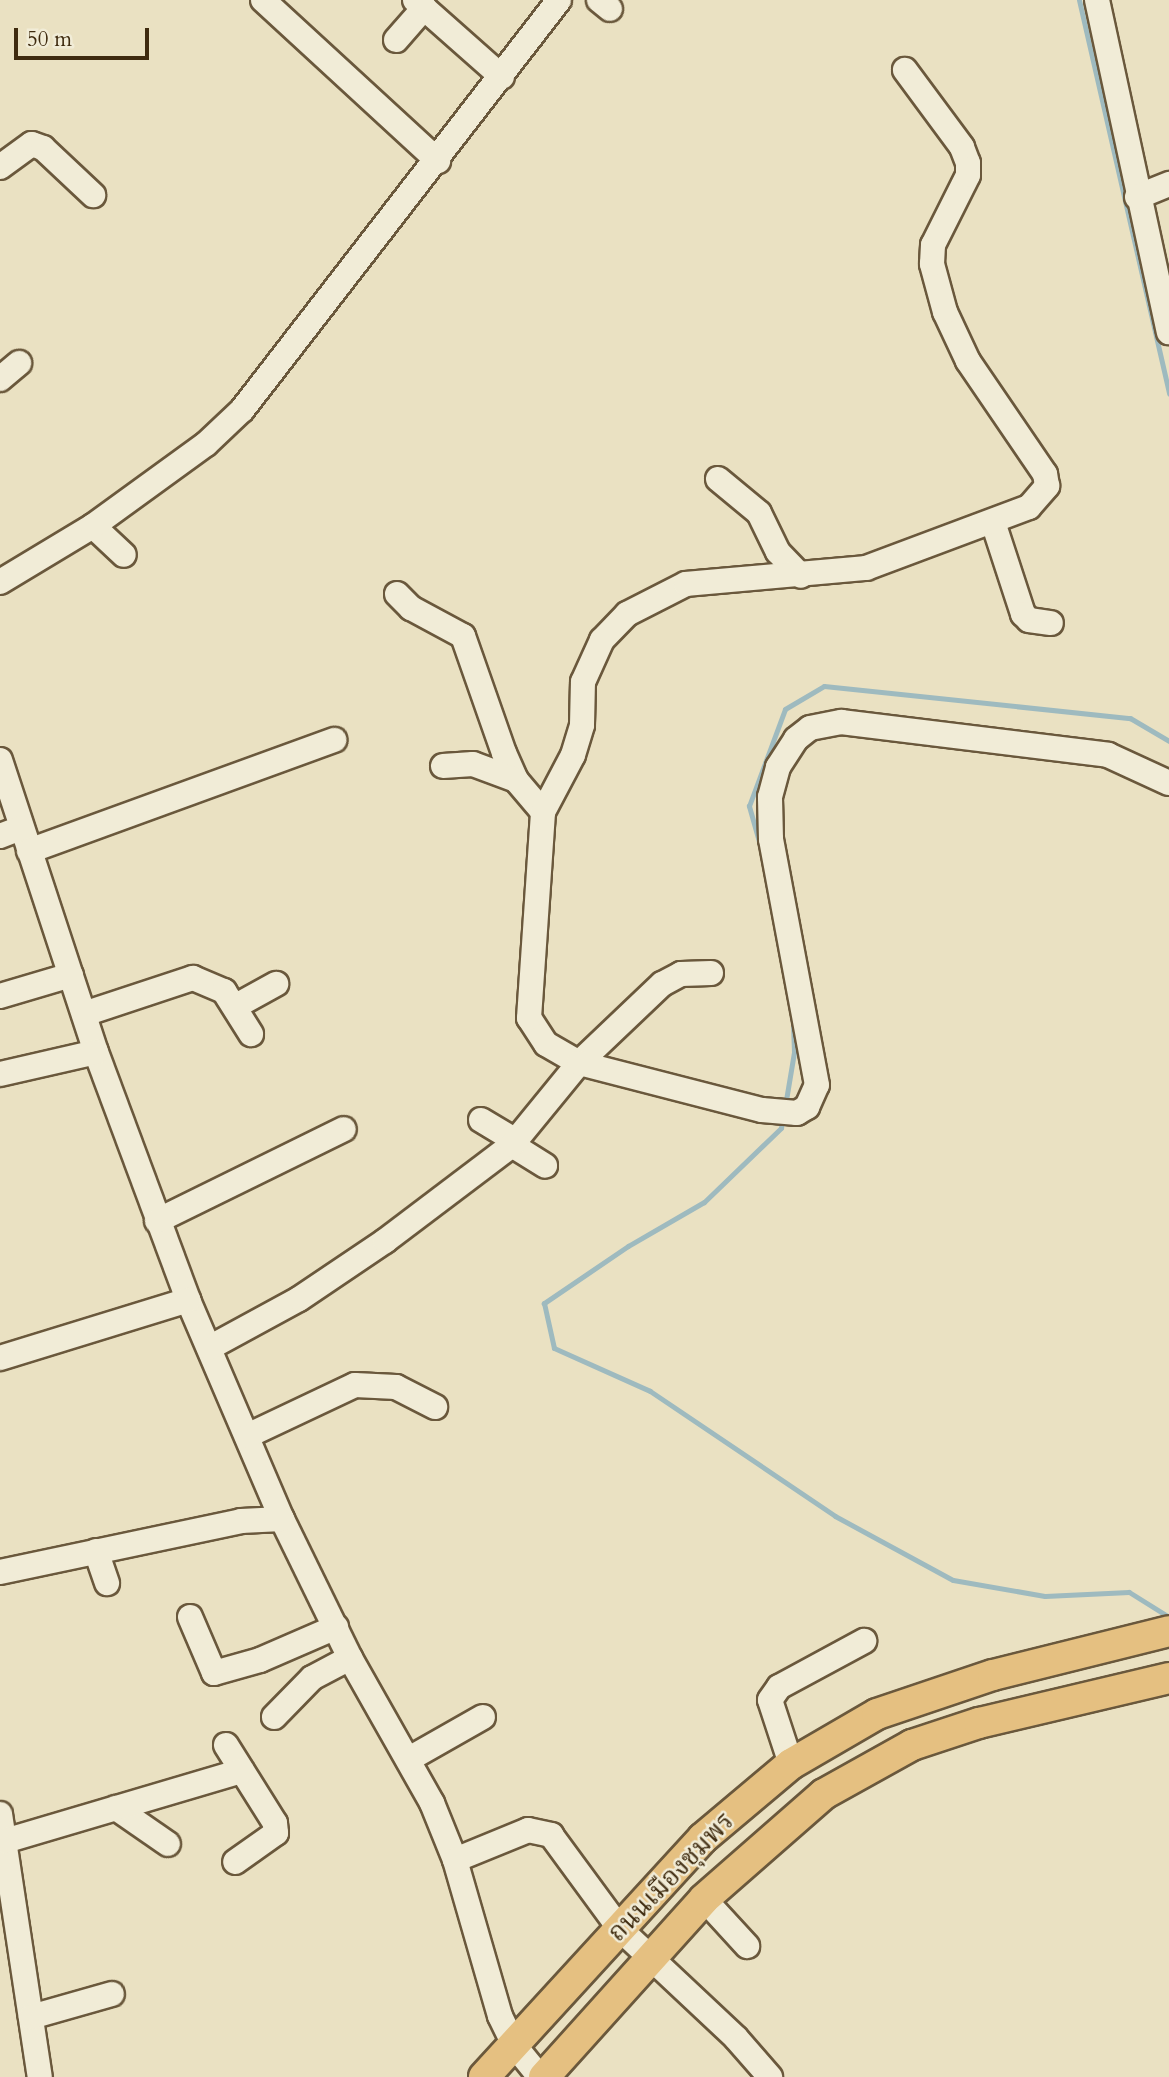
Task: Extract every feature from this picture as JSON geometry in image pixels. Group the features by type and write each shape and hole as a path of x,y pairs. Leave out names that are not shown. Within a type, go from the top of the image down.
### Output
{"main road":[{"name":"ถนนเมืองชุมพร","path":"484,2077 703,1838 791,1764 877,1714 993,1675 1157,1634"},
{"name":"ถนนเมืองชุมพร","path":"542,2077 704,1899 824,1794 912,1745 979,1723 1161,1680"}],"street":[{"path":"263,0 438,161"},
{"path":"0,583 93,526 206,444 242,410 438,161 559,0"},
{"path":"1097,0 1137,197 1169,332"},
{"path":"396,40 420,4 502,77"},
{"path":"905,70 962,148 968,163 968,175 933,245 932,264 945,312 968,361 1045,474 1047,486 1042,497 993,522 866,568 801,576 686,584 627,614 590,660 573,755 543,812 529,1018 547,1044 579,1063 762,1110 797,1113 815,1096 817,1085 771,839 771,797 778,766 796,738 810,728 841,722 1108,755 1169,783"},
{"path":"0,167 32,144 43,148 93,195"},
{"path":"1137,197 1169,184"},
{"path":"0,379 19,363"},
{"path":"718,479 759,513 778,552 801,576"},
{"path":"993,522 1023,614 1029,620 1051,623"},
{"path":"93,526 124,555"},
{"path":"397,594 411,608 463,636 516,780 543,812"},
{"path":"17,838 334,740"},
{"path":"0,760 17,838 71,975 96,1052 188,1300 282,1519 350,1658 409,1759 455,1860 500,2016 514,2045 542,2077"},
{"path":"443,766 474,764 516,780"},
{"path":"209,1348 299,1299 514,1143 579,1063 662,984 681,974 711,973"},
{"path":"0,996 71,975"},
{"path":"84,1013 193,978 212,983 236,1006 251,1034"},
{"path":"236,1006 276,984"},
{"path":"0,1074 96,1052"},
{"path":"481,1120 545,1166"},
{"path":"158,1222 344,1129"},
{"path":"0,1358 188,1300"},
{"path":"247,1436 355,1385 396,1387 435,1407"},
{"path":"0,1572 241,1521 282,1519"},
{"path":"96,1551 107,1583"},
{"path":"190,1616 214,1673 260,1660 336,1627"},
{"path":"791,1764 770,1700 779,1687 864,1641"},
{"path":"274,1717 312,1678 350,1658"},
{"path":"409,1759 483,1717"},
{"path":"226,1745 275,1823 276,1833 235,1861"},
{"path":"5,1841 242,1772"},
{"path":"116,1808 168,1844"},
{"path":"0,1814 40,2077"},
{"path":"455,1860 528,1830 541,1830 551,1835 620,1929 736,2038 770,2077"},
{"path":"704,1899 747,1946"},
{"path":"31,2017 112,1994"}],"waterway":[{"path":"1079,0 1169,394"},
{"path":"760,845 749,806 785,709 824,686 1130,718 1169,741"},
{"path":"785,1106 794,1052 793,1019"},
{"path":"783,1119 781,1128 704,1202 628,1246 544,1303 554,1348 650,1391 835,1516 953,1580 1045,1596 1129,1592 1169,1617"}]}
